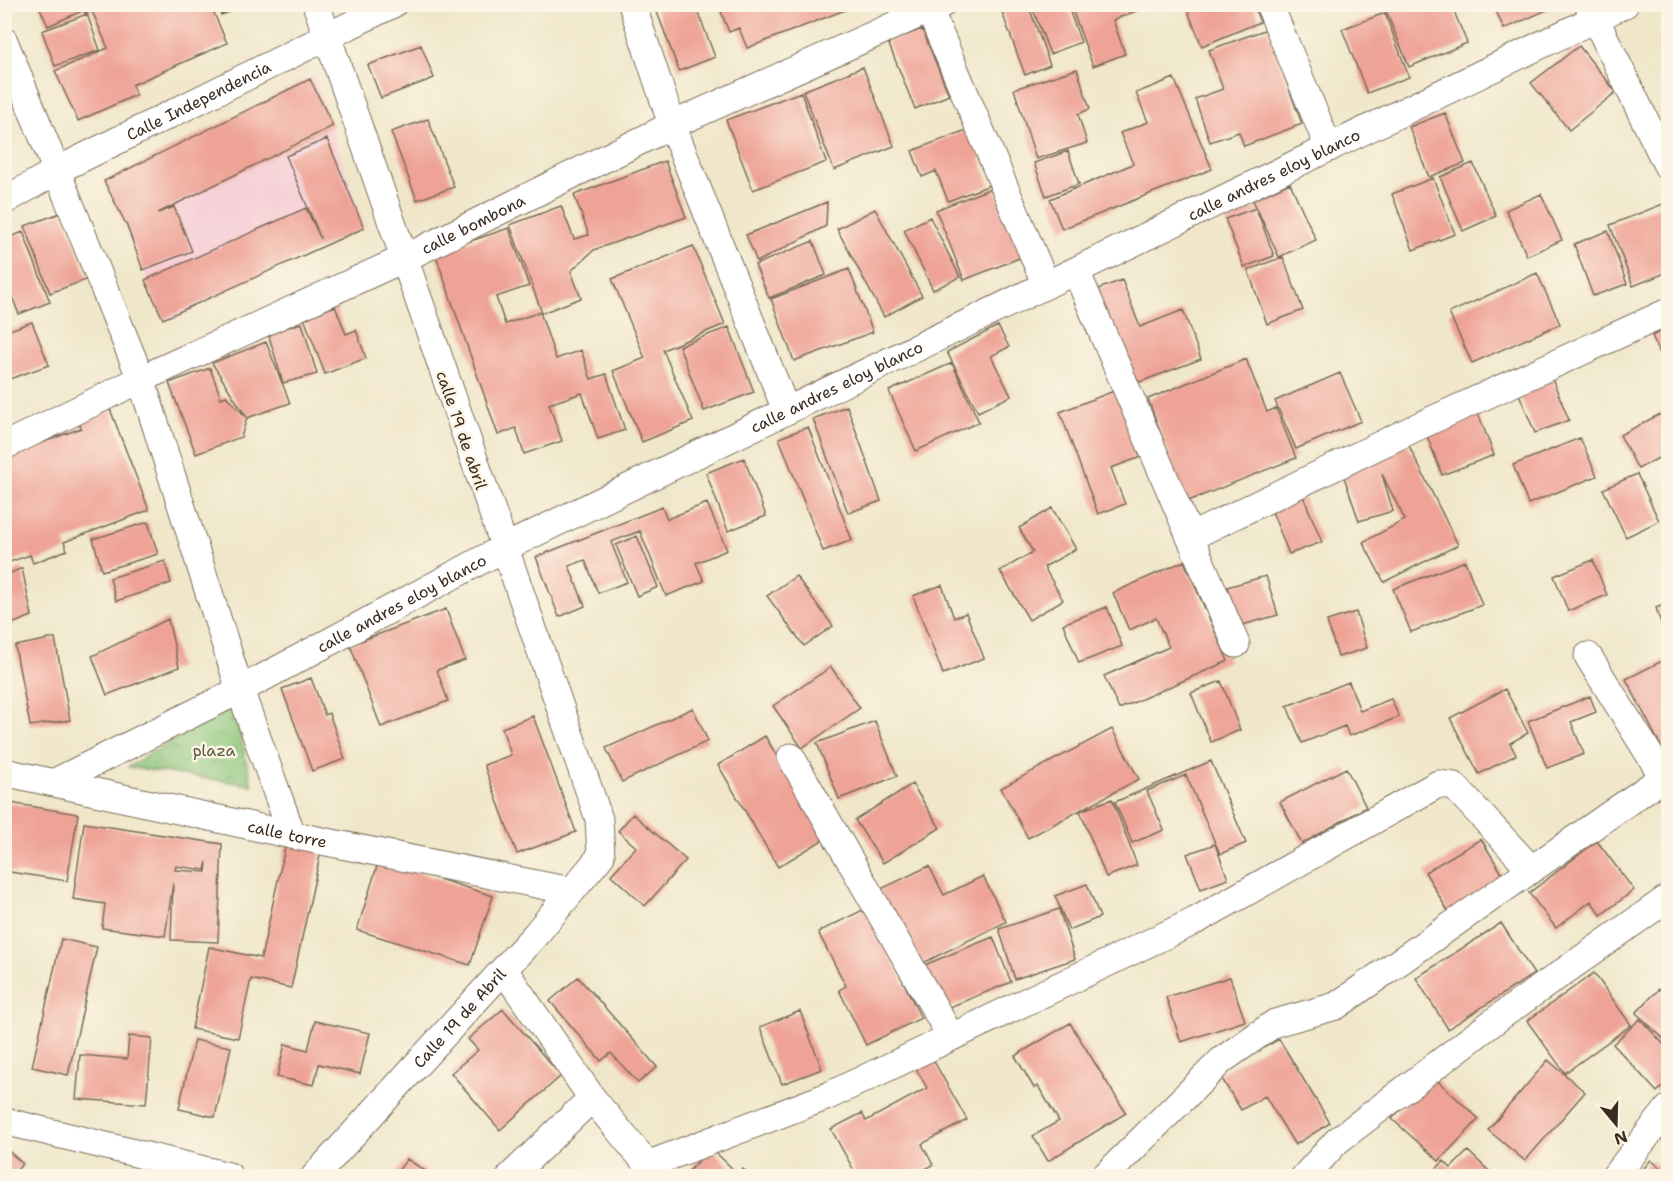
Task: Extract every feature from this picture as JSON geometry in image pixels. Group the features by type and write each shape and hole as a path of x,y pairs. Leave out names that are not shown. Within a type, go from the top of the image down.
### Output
{"street":[{"name":"calle 19 de abril","path":"316,4 599,819 601,856"},
{"name":"Calle Independencia","path":"4,201 58,170 393,4"},
{"path":"632,4 672,125 786,410"},
{"path":"1269,4 1329,148"},
{"name":"calle andres eloy blanco","path":"54,782 240,690 504,548 1329,148 1591,11 1625,4"},
{"path":"933,6 1046,285"},
{"name":"calle bombona","path":"4,446 141,379 403,259 672,125 933,6"},
{"path":"1591,11 1668,168"},
{"path":"4,40 141,379 240,690 292,835"},
{"path":"1076,271 1236,644"},
{"path":"1190,537 1419,426 1668,312"},
{"path":"1105,1176 1221,1060 1275,1023 1336,1006 1666,776 1588,656"},
{"path":"791,757 951,1037"},
{"name":"calle torre","path":"4,772 292,835 571,891"},
{"path":"504,970 592,1098 652,1171 828,1096 1195,921 1438,784 1454,786 1531,869"},
{"name":"Calle 19 de Abril","path":"315,1176 504,970 601,856"},
{"path":"1305,1176 1337,1141 1355,1127 1501,1016 1668,898"},
{"path":"511,1176 592,1098"},
{"path":"1615,1176 1668,1109"},
{"path":"4,1121 229,1176"}],"shaded area":[{"path":"314,75 363,223 167,321 105,184"}],"green space":[{"name":"plaza","path":"233,705 252,785 128,767"}],"building":[{"path":"38,4 123,4 126,11 141,4 170,4 172,10 185,4 210,4 227,43 132,85 136,95 78,121 55,71 108,48 92,11 85,13 84,10 48,26"},
{"path":"217,4 250,4 250,5 221,15"},
{"path":"654,4 695,4 715,57 679,71"},
{"path":"718,4 858,5 747,48 739,28 729,32"},
{"path":"999,4 1028,4 1050,65 1025,75"},
{"path":"1031,4 1067,4 1081,42 1050,54"},
{"path":"1070,4 1134,4 1136,11 1113,20 1125,54 1093,66"},
{"path":"1185,4 1253,4 1260,22 1202,46"},
{"path":"1393,4 1451,4 1467,43 1409,67 1385,8"},
{"path":"1493,4 1560,4 1504,29"},
{"path":"1385,13 1409,77 1367,93 1342,29"},
{"path":"87,14 100,50 55,66 42,31"},
{"path":"922,29 949,95 915,109 888,42"},
{"path":"1267,29 1302,124 1244,146 1239,132 1210,142 1195,99 1223,89 1209,50"},
{"path":"421,45 434,78 381,98 368,65"},
{"path":"1579,46 1616,92 1569,130 1531,83"},
{"path":"863,67 894,146 834,170 803,91"},
{"path":"1077,69 1090,109 1078,114 1087,143 1036,159 1014,89"},
{"path":"1174,78 1212,169 1062,229 1050,199 1133,164 1120,133 1148,122 1136,93"},
{"path":"310,79 333,126 158,213 174,207 192,251 143,270 127,226 104,181"},
{"path":"801,92 826,162 753,190 726,120"},
{"path":"1445,113 1465,163 1429,177 1409,127"},
{"path":"428,119 454,187 417,200 391,132"},
{"path":"969,129 990,185 948,201 936,171 922,177 912,151"},
{"path":"327,139 364,228 163,319 145,280 306,208 321,239 286,156"},
{"path":"1068,151 1079,184 1046,196 1034,163"},
{"path":"665,161 686,217 594,250 571,271 581,298 542,313 510,225 561,206 574,239 589,235 574,195"},
{"path":"1473,163 1496,216 1463,231 1440,177"},
{"path":"1433,178 1455,234 1413,250 1392,194"},
{"path":"1290,183 1316,240 1279,257 1253,200"},
{"path":"994,187 1022,257 964,280 936,210"},
{"path":"1541,194 1562,240 1527,256 1506,210"},
{"path":"827,202 826,226 757,262 746,235"},
{"path":"1668,202 1668,272 1633,286 1610,225"},
{"path":"1256,208 1274,256 1244,267 1225,219"},
{"path":"875,209 922,296 884,317 837,229"},
{"path":"63,212 88,279 50,293 25,226"},
{"path":"930,217 960,277 933,290 904,230"},
{"path":"509,228 529,286 496,297 505,324 540,312 556,359 581,350 591,379 606,374 625,430 598,439 582,393 549,404 562,441 524,454 516,428 498,435 435,253"},
{"path":"1608,231 1627,284 1593,296 1574,244"},
{"path":"23,232 50,302 19,314 5,280 5,239"},
{"path":"813,241 826,275 769,298 755,265"},
{"path":"693,246 725,324 663,350 693,421 642,442 613,371 645,358 612,279"},
{"path":"1283,257 1303,310 1267,324 1248,270"},
{"path":"849,269 873,332 794,361 771,299"},
{"path":"1537,273 1560,324 1472,363 1449,313"},
{"path":"1122,280 1140,327 1183,310 1201,359 1129,386 1093,291"},
{"path":"335,306 346,334 356,330 366,358 325,374 304,318"},
{"path":"32,322 49,365 4,381 4,332"},
{"path":"302,323 317,374 283,383 268,333"},
{"path":"998,326 1009,347 991,356 1011,396 978,412 947,352"},
{"path":"729,327 754,392 704,411 679,346"},
{"path":"1668,328 1668,369 1652,336"},
{"path":"266,342 290,403 247,418 212,363"},
{"path":"1246,359 1267,412 1276,408 1296,458 1186,502 1148,399"},
{"path":"952,363 979,422 916,451 889,391"},
{"path":"210,368 221,398 226,396 247,418 241,437 196,454 169,383"},
{"path":"1549,371 1569,420 1535,433 1515,384"},
{"path":"1340,373 1361,421 1296,449 1275,401"},
{"path":"1119,389 1144,456 1111,468 1125,504 1098,514 1060,412"},
{"path":"847,406 881,501 848,513 813,419"},
{"path":"110,409 149,510 64,542 67,550 33,563 30,555 4,564 4,457 81,428 79,421"},
{"path":"1668,410 1668,453 1638,469 1620,435"},
{"path":"1478,413 1494,455 1442,475 1426,433"},
{"path":"808,427 852,540 823,551 779,438"},
{"path":"1580,438 1597,476 1528,504 1513,465"},
{"path":"1408,444 1458,545 1384,582 1363,542 1405,520 1382,474 1393,511 1359,521 1342,471"},
{"path":"744,458 766,516 728,531 706,473"},
{"path":"1637,474 1659,521 1626,537 1603,489"},
{"path":"1301,491 1322,542 1289,554 1269,504"},
{"path":"707,503 727,550 696,563 704,581 666,596 640,531 611,542 627,582 598,593 585,560 569,566 585,606 559,617 536,557 662,507 667,519"},
{"path":"1052,508 1076,549 1044,567 1063,600 1029,620 1000,571 1033,552 1019,528"},
{"path":"148,522 158,554 102,571 93,539"},
{"path":"637,536 658,587 637,596 616,545"},
{"path":"1593,560 1607,595 1568,611 1554,576"},
{"path":"165,561 171,583 116,601 110,578"},
{"path":"1184,561 1228,661 1119,709 1104,676 1169,647 1156,618 1129,630 1113,593"},
{"path":"1465,561 1482,605 1411,632 1393,589"},
{"path":"22,568 32,616 4,627 4,576"},
{"path":"796,576 833,626 804,646 767,596"},
{"path":"1266,576 1278,615 1239,626 1227,587"},
{"path":"942,585 954,618 966,613 984,658 943,674 913,596"},
{"path":"1668,603 1668,643 1656,608"},
{"path":"1107,607 1122,646 1079,663 1063,624"},
{"path":"446,609 465,660 437,670 448,701 381,727 350,645"},
{"path":"1356,612 1367,648 1338,657 1327,621"},
{"path":"168,619 179,667 107,695 92,656"},
{"path":"55,638 70,720 30,726 15,646"},
{"path":"1668,658 1668,750 1664,752 1626,679"},
{"path":"831,667 860,708 802,748 773,706"},
{"path":"311,678 325,715 329,713 345,759 312,771 282,689"},
{"path":"1221,681 1240,730 1211,742 1191,693"},
{"path":"1349,682 1360,711 1391,699 1399,717 1349,736 1345,726 1302,743 1287,706"},
{"path":"1505,689 1528,733 1510,743 1516,755 1479,774 1450,718"},
{"path":"1590,696 1596,712 1571,722 1584,754 1547,768 1528,721"},
{"path":"693,708 708,741 622,782 606,748"},
{"path":"533,716 576,832 517,854 484,765 511,755 502,728"},
{"path":"875,721 897,776 839,799 817,743"},
{"path":"1112,729 1139,779 1028,838 1001,788"},
{"path":"765,736 826,838 778,867 718,765"},
{"path":"1211,761 1246,843 1220,854 1186,775 1147,791 1164,830 1132,843 1115,802"},
{"path":"1346,768 1366,807 1302,844 1280,802"},
{"path":"912,784 940,828 883,863 855,820"},
{"path":"1112,799 1137,865 1106,877 1080,811"},
{"path":"4,802 78,814 67,881 4,871"},
{"path":"633,814 686,860 645,906 611,875 636,847 618,831"},
{"path":"84,823 222,844 218,942 171,940 173,883 165,936 102,928 105,904 73,899","holes":["207,862 206,872 175,870 176,866 205,870"]},
{"path":"1481,839 1506,880 1449,913 1425,872"},
{"path":"1597,841 1634,890 1601,915 1591,901 1556,928 1529,893"},
{"path":"286,843 321,851 291,988 251,979 238,1038 192,1029 209,947 261,958"},
{"path":"1215,844 1228,879 1201,889 1187,854"},
{"path":"379,860 493,896 470,965 357,930"},
{"path":"929,866 944,895 983,876 1006,922 917,966 879,890"},
{"path":"1087,884 1100,917 1069,930 1055,896"},
{"path":"867,908 921,1018 866,1045 839,990 846,986 818,932"},
{"path":"1059,909 1075,959 1015,979 999,929"},
{"path":"1501,923 1534,974 1448,1029 1416,978"},
{"path":"993,937 1011,982 940,1011 922,966"},
{"path":"61,939 97,947 68,1075 32,1067"},
{"path":"1594,973 1631,1025 1565,1073 1527,1021"},
{"path":"578,977 657,1067 638,1083 611,1053 601,1061 550,1001"},
{"path":"1230,977 1245,1021 1181,1042 1166,997"},
{"path":"1659,989 1668,997 1668,1043 1636,1013"},
{"path":"503,1009 561,1076 500,1130 451,1073 478,1050 468,1039"},
{"path":"800,1011 822,1069 782,1084 760,1027"},
{"path":"1640,1019 1668,1049 1668,1081 1657,1092 1613,1044"},
{"path":"315,1021 370,1033 360,1074 319,1064 314,1085 277,1077 285,1044 308,1050"},
{"path":"1070,1023 1126,1113 1048,1161 1033,1136 1059,1121 1038,1086 1034,1088 1015,1056"},
{"path":"129,1036 152,1038 146,1104 76,1099 80,1055 127,1059"},
{"path":"1279,1039 1330,1123 1295,1145 1265,1096 1241,1110 1219,1074"},
{"path":"194,1040 231,1047 215,1117 179,1109"},
{"path":"931,1056 967,1120 922,1144 933,1165 912,1176 857,1176 831,1129 862,1113 866,1121 927,1088 914,1065"},
{"path":"1548,1060 1585,1092 1525,1161 1488,1130"},
{"path":"1431,1075 1479,1119 1439,1161 1392,1119"},
{"path":"4,1147 23,1164 10,1176 4,1176"},
{"path":"711,1148 738,1174 743,1169 751,1176 684,1176"},
{"path":"1468,1151 1492,1174 1490,1176 1429,1176 1444,1161 1451,1168"},
{"path":"407,1159 433,1176 394,1176"},
{"path":"1651,1160 1668,1174 1668,1176 1637,1176"}]}
